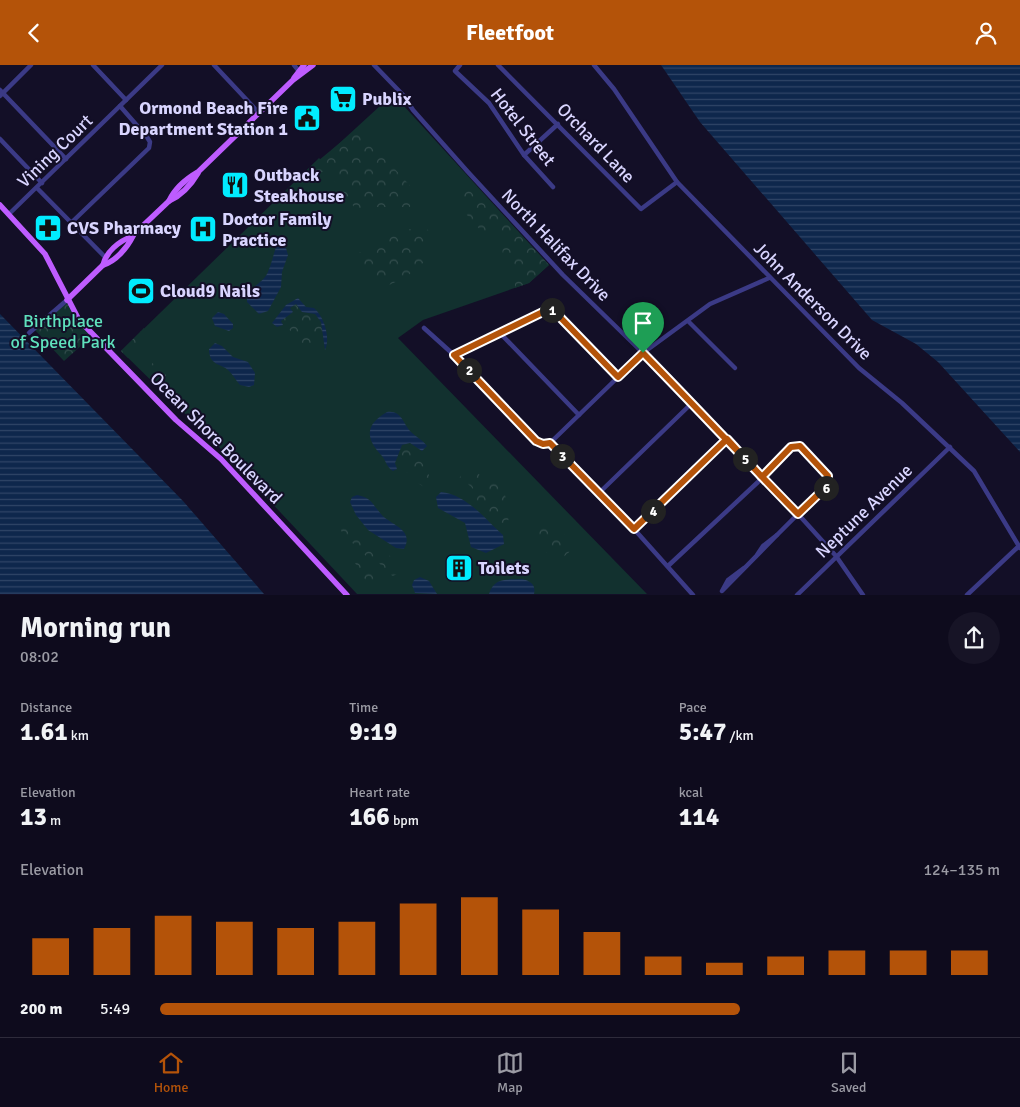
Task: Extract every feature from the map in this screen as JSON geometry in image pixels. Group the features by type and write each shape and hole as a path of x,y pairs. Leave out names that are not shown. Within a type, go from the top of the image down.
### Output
{"main road":[{"path":"293,80 298,70 304,65"},
{"path":"67,300 103,265 110,263 128,245 133,236 169,201 172,193 188,178 198,172 293,80 313,65"},
{"name":"Ocean Shore Boulevard","path":"0,205 45,254 57,275 67,300 79,320 176,420 221,459 348,595"},
{"path":"103,265 105,257 123,240 133,236"}],"street":[{"path":"31,65 1,93 66,159"},
{"path":"93,65 126,100 162,65"},
{"path":"214,65 259,113"},
{"path":"294,65 298,70"},
{"name":"North Halifax Drive","path":"374,65 520,229 692,403 798,514 836,556 863,595"},
{"name":"Hotel Street","path":"460,65 455,71 489,103 524,155 553,187"},
{"name":"Orchard Lane","path":"498,65 641,209 677,182"},
{"name":"John Anderson Drive","path":"594,65 614,89 677,182 859,368 950,447 974,471 996,504 1019,547"},
{"name":"Vining Court","path":"9,214 126,100"},
{"path":"72,222 149,148 150,142 147,137 120,106"},
{"path":"524,155 558,124"},
{"path":"0,139 42,183"},
{"path":"38,187 105,257"},
{"path":"424,328 454,355 536,441 543,444 550,443 643,353 710,304 769,278"},
{"path":"30,333 67,300"},
{"path":"454,355 549,309 555,312 618,377"},
{"path":"688,321 735,368"},
{"path":"499,332 579,415"},
{"path":"599,493 692,403"},
{"path":"634,529 727,439"},
{"path":"550,443 634,529 692,595"},
{"path":"668,566 791,447 796,445 802,448 826,473 829,481 825,489 744,568 728,580 720,593"},
{"name":"Neptune Avenue","path":"797,595 950,447"},
{"path":"967,595 1019,547"}],"green space":[{"path":"393,94 549,265 529,283 423,320 398,338 647,594 357,594 220,448 121,351 319,158 321,160"},
{"path":"358,128 413,189 410,207 376,207 360,215 327,171 312,174 307,170"},
{"path":"471,182 549,265 529,283 515,288 515,281 520,276 521,269 511,262 511,255 509,257 503,255 501,230 483,233 467,215 462,190"},
{"path":"414,228 429,230 434,234 426,243 423,263 406,277 389,285 368,273 352,260 357,253 364,252 392,234"},
{"name":"Birthplace of Speed Park","path":"67,300 93,335 64,361 34,329"},
{"path":"296,304 302,313 314,314 319,321 323,332 323,341 322,345 317,349 311,349 310,343 303,344 281,321 287,316 292,315 294,312 291,308"},
{"path":"144,328 146,344 153,351 140,341 133,348 135,355 128,358 121,351"},
{"path":"146,361 150,361 166,375 188,411 186,412 143,365"},
{"path":"402,445 408,446 414,451 419,451 417,455 425,461 424,466 430,477 428,487 424,487 416,482 413,472 406,473 397,459"},
{"path":"468,470 476,471 486,482 493,481 503,486 506,499 512,507 507,514 509,514 508,523 499,532 461,498 468,497 474,490 466,482 460,487 457,483 462,473 467,473"},
{"path":"341,515 345,522 363,536 365,545 360,549 351,542 344,542 340,538 343,536 338,521"},
{"path":"547,526 567,536 576,546 559,561 536,545 540,529"},
{"path":"371,545 385,551 401,568 399,573 393,576 387,573 379,563 364,555 362,552 363,548"},
{"path":"361,553 377,573 375,582 367,583 352,558 360,556"}],"water":[{"path":"661,65 1020,65 1020,452 938,362 916,344 872,320 700,122"},
{"path":"279,245 286,248 288,255 282,272 281,287 268,311 259,314 247,302 249,293 267,274 276,247"},
{"path":"298,298 306,307 314,308 321,316 327,334 325,350 321,322 315,314 302,312 296,304 290,308 293,312 281,321 283,325 277,327 272,323 286,305"},
{"path":"218,312 224,314 233,324 233,328 229,331 215,326 212,318"},
{"path":"0,314 183,501 264,594 0,594"},
{"path":"215,343 222,346 233,357 248,362 255,373 254,385 249,387 240,385 227,369 211,359 209,349"},
{"path":"387,412 399,415 408,429 427,446 422,451 410,443 402,445 395,463 397,469 393,471 370,438 371,427 374,422"},
{"path":"441,492 459,497 475,509 503,535 504,544 486,553 471,547 465,523 438,508 436,497"},
{"path":"357,495 369,500 385,518 404,532 407,542 404,549 396,548 368,530 356,515 350,502 352,497"},
{"path":"420,577 429,581 437,594 415,593 412,585 414,580"},
{"path":"522,579 532,584 534,594 489,594 498,582"}],"place":[{"name":"Publix","path":"343,99"},
{"name":"Ormond Beach Fire Department Station 1","path":"307,118"},
{"name":"Outback Steakhouse","path":"235,185"},
{"name":"CVS Pharmacy","path":"48,228"},
{"name":"Doctor Family Practice","path":"203,229"},
{"name":"Cloud9 Nails","path":"141,291"},
{"name":"Toilets","path":"459,568"}],"route":[{"path":"643,353 618,377 555,312 549,309 454,355 536,441 543,444 550,443 634,529 727,439 762,477 791,447 800,446 828,476 829,481 825,489 798,514 762,477 727,439 643,353"}]}
